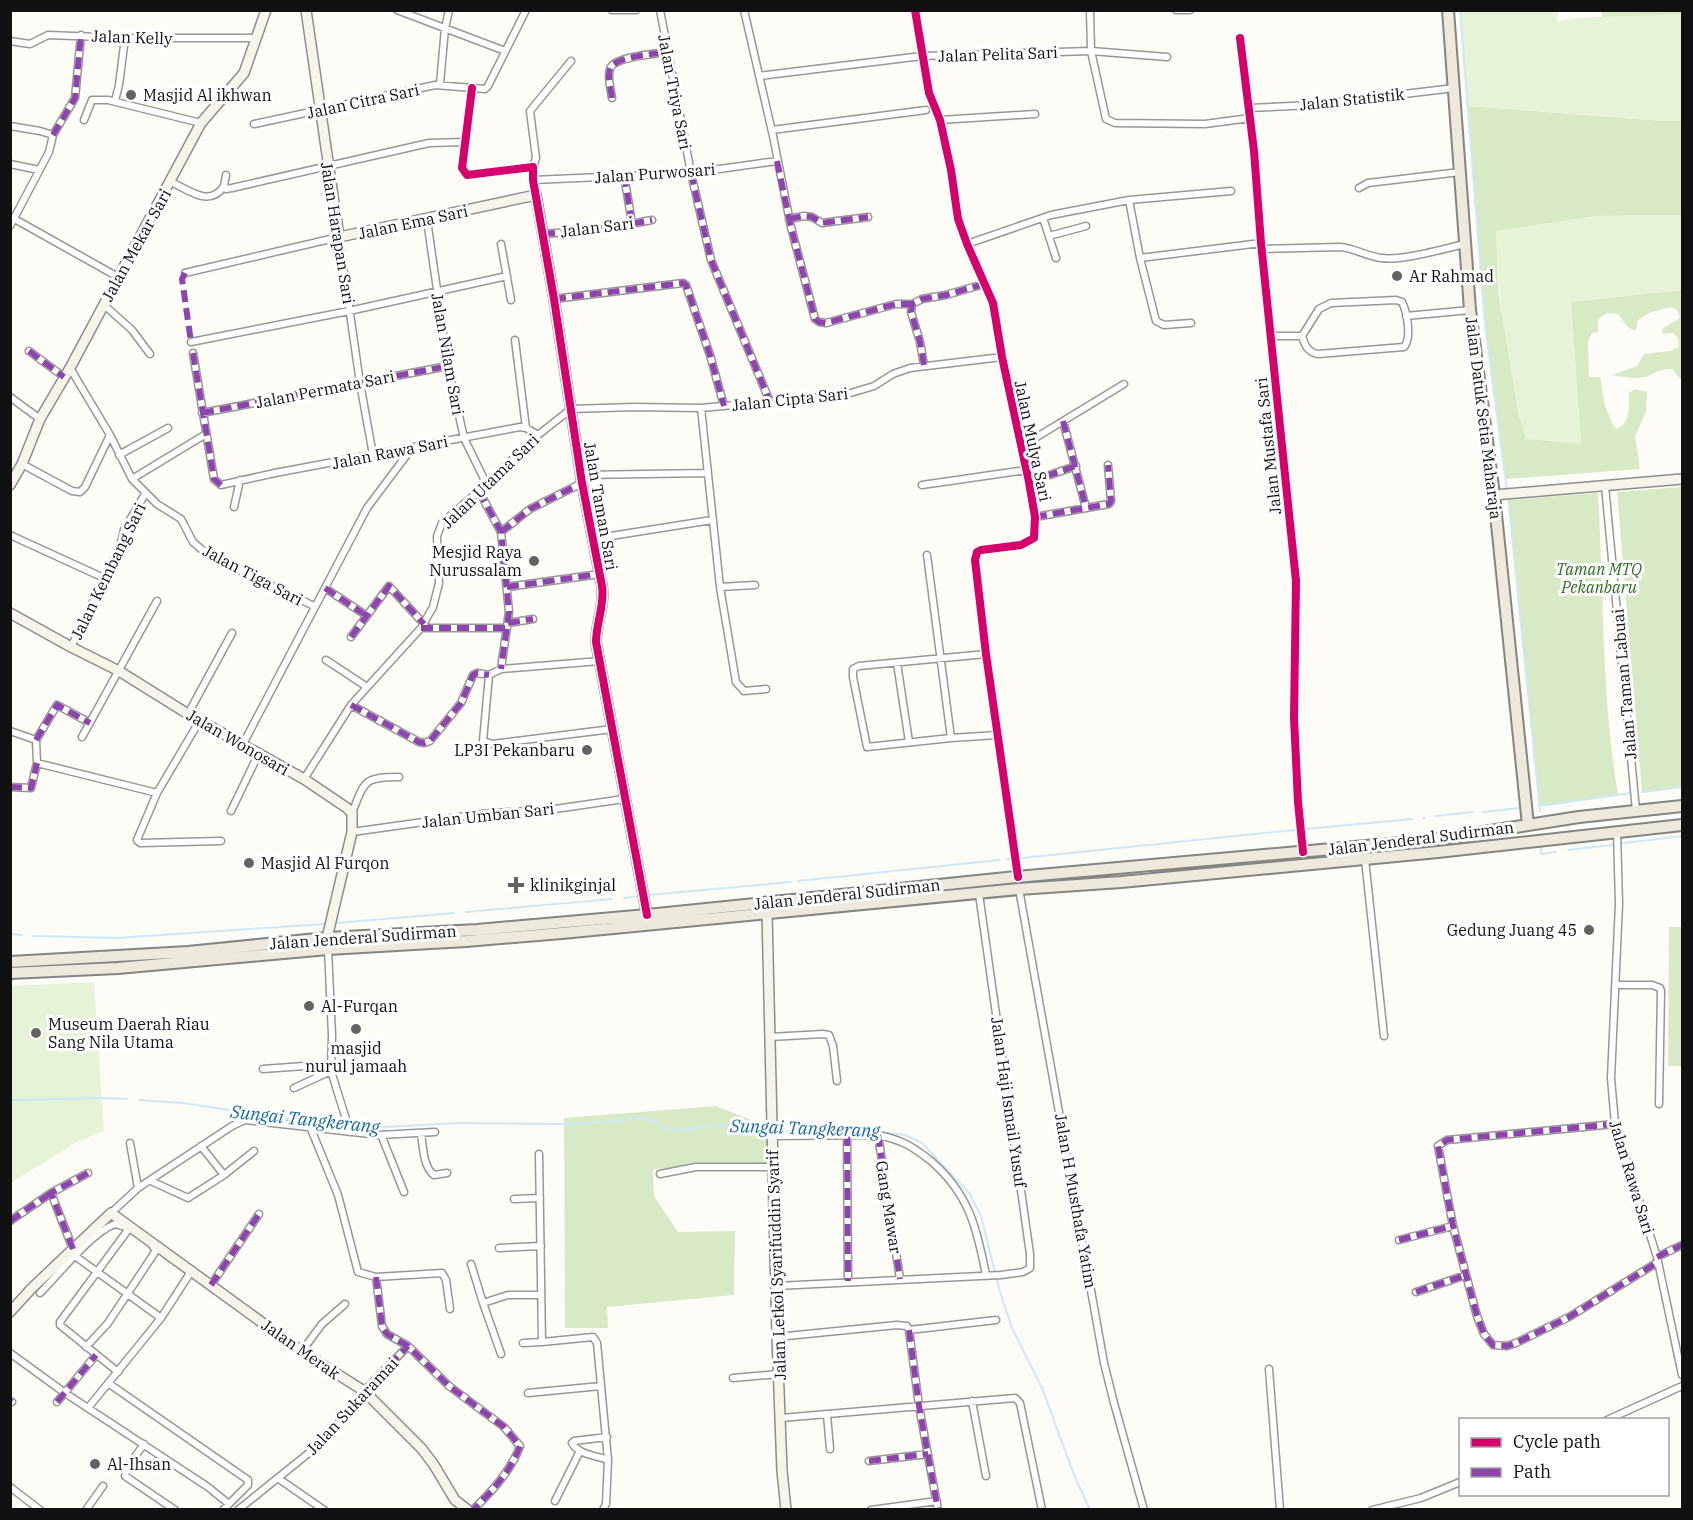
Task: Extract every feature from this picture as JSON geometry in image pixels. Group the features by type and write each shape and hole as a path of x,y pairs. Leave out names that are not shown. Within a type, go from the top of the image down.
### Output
{"main road":[{"name":"Jalan Datuk Setia Maharaja","path":"1448,10 1470,310 1503,494 1528,825"},
{"name":"Jalan Jenderal Sudirman","path":"10,962 188,952 327,938 477,930 647,915 1018,877 1433,840 1636,810 1683,806"},
{"name":"Jalan Jenderal Sudirman","path":"10,972 108,969 466,941 1438,852 1683,825"},
{"path":"1120,868 1121,882"}],"street":[{"name":"Jalan Mekar Sari","path":"10,485 40,419 171,182 201,123 244,73 266,10"},
{"name":"Jalan Harapan Sari","path":"306,10 327,166 373,456"},
{"path":"397,10 505,51 526,10"},
{"path":"440,84 449,10"},
{"path":"612,10 636,10"},
{"name":"Jalan Triya Sari","path":"660,10 691,173 711,260 770,402"},
{"path":"744,10 772,130 789,219 816,319 826,323 896,304 912,304 922,299 984,284"},
{"name":"Jalan Mulya Sari","path":"915,10 929,93 940,120 951,170 958,219 993,303 1035,517 1034,538 1021,545 981,550 975,556 986,654 1018,877"},
{"path":"1090,10 1091,51 1104,116 1110,122 1184,124 1250,118"},
{"path":"1176,10 1190,10"},
{"name":"Jalan Kelly","path":"10,41 30,44 48,35 125,38 256,38"},
{"path":"10,226 12,218 49,152 54,135 75,98 81,35"},
{"path":"115,101 125,38"},
{"name":"Jalan Mustafa Sari","path":"1240,38 1296,581 1294,718 1303,852"},
{"name":"Jalan Citra Sari","path":"254,124 440,84 482,90 488,86 505,51"},
{"name":"Jalan Pelita Sari","path":"759,76 922,56 1091,51 1167,57"},
{"path":"612,98 610,66 617,61 667,52"},
{"name":"Jalan Taman Sari","path":"571,61 530,111 536,158 533,166 533,180 555,299 581,479 604,596 596,632 600,661 647,915"},
{"path":"472,88 462,168 467,175 533,166"},
{"name":"Jalan Statistik","path":"1249,108 1313,105 1454,88"},
{"path":"84,120 92,100 115,101 201,123"},
{"path":"772,130 926,110"},
{"path":"940,120 1035,114"},
{"path":"10,126 40,130 54,135"},
{"path":"224,186 226,189 232,188 429,143 464,142"},
{"name":"Jalan Purwosari","path":"533,180 691,173 777,161"},
{"path":"10,164 39,170"},
{"path":"1359,188 1368,183 1460,172"},
{"path":"171,182 200,196 215,197 224,186 226,175"},
{"name":"Jalan Sari","path":"624,176 631,217"},
{"path":"967,244 1043,218 1084,207 1129,200 1231,191"},
{"name":"Jalan Ema Sari","path":"185,273 536,195"},
{"path":"1129,200 1140,258 1156,321 1164,325 1191,323"},
{"path":"789,219 797,216 812,217 822,223 868,217"},
{"path":"12,218 118,277"},
{"path":"1043,218 1056,258"},
{"name":"Jalan Nilam Sari","path":"427,220 448,366 464,438 486,483"},
{"name":"Jalan Sari","path":"543,234 603,229 651,220"},
{"path":"1049,236 1086,226"},
{"path":"501,244 511,300"},
{"path":"1140,258 1261,246 1340,246 1387,258 1465,244"},
{"path":"191,342 507,276"},
{"path":"555,299 677,284 686,285 710,355 724,406"},
{"path":"1396,300 1404,305 1408,339 1402,348 1314,353 1308,350 1302,336 1319,309 1330,303 1396,300"},
{"path":"103,304 132,330 150,354"},
{"path":"912,304 911,312 924,365"},
{"path":"1406,316 1470,310"},
{"path":"1271,336 1302,336"},
{"path":"515,340 526,428 538,435"},
{"path":"30,351 67,373"},
{"path":"132,478 206,434 193,353"},
{"name":"Jalan Cipta Sari","path":"571,409 702,408 844,395 873,386 893,374 924,365 1002,357"},
{"name":"Jalan Permata Sari","path":"202,413 448,366"},
{"name":"Jalan Tiga Sari","path":"67,373 110,435 132,478 157,504 177,515 193,542 211,556 314,606"},
{"path":"1022,446 1125,384"},
{"path":"10,397 40,419"},
{"path":"702,408 720,586 736,682 744,691 766,689"},
{"name":"Jalan Utama Sari","path":"304,779 351,705 422,626 433,607 438,590 437,536 440,526 538,435 571,409"},
{"path":"1063,421 1086,508"},
{"name":"Jalan Rawa Sari","path":"206,434 214,479 221,486 240,480 520,427 526,428"},
{"path":"119,455 168,428"},
{"path":"17,467 72,491 80,492 85,487 110,435"},
{"path":"243,744 367,508 412,448"},
{"path":"1035,517 1106,505 1111,501 1108,465"},
{"path":"1029,482 1076,466"},
{"path":"922,485 1026,470"},
{"path":"501,532 530,509 581,479 708,473"},
{"path":"1503,494 1683,479"},
{"path":"234,507 240,480"},
{"name":"Jalan Taman Labuai","path":"1605,486 1636,810"},
{"path":"479,491 501,532 509,604 501,669"},
{"name":"Jalan Kembang Sari","path":"71,647 120,546 124,530 145,494"},
{"path":"592,539 712,520"},
{"path":"10,535 104,578"},
{"path":"927,555 951,738"},
{"path":"507,587 600,574"},
{"path":"720,586 755,585"},
{"path":"351,637 389,586 422,626 507,626 533,619"},
{"path":"325,588 367,616"},
{"path":"82,737 157,601"},
{"name":"Jalan Wonosari","path":"10,613 119,671 188,714 304,779 343,804 351,813"},
{"path":"188,714 232,633"},
{"path":"986,654 855,667 852,671 867,747 997,735"},
{"path":"326,660 367,687"},
{"path":"351,705 424,743 430,741 461,703 473,675 477,673 489,675 501,669 600,661"},
{"path":"897,663 909,742"},
{"path":"489,675 483,741 486,743 612,729"},
{"path":"10,787 31,788 37,763 36,740 57,705 90,723"},
{"path":"200,720 157,793 137,836 139,843 221,841"},
{"path":"10,731 36,740"},
{"path":"231,811 259,753"},
{"path":"37,763 157,793"},
{"path":"327,938 352,832 351,813 362,788 367,781 377,778 399,777"},
{"name":"Jalan Umban Sari","path":"352,832 481,814 624,799"},
{"name":"Jalan Rawa Sari","path":"1617,831 1619,904 1611,1078 1615,1124 1657,1260 1683,1375"},
{"path":"1365,858 1384,1036"},
{"name":"Jalan H Musthafa Yatim","path":"1019,889 1104,1363 1113,1403 1144,1509"},
{"name":"Jalan Haji Ismail Yusuf","path":"776,1286 1001,1275 1023,1272 1029,1268 1031,1261 979,894"},
{"name":"Jalan Letkol Syarifuddin Syarif","path":"767,913 777,1337 782,1472 786,1509"},
{"path":"328,950 332,1071 350,1132"},
{"path":"1616,985 1652,985 1660,988 1659,1104"},
{"path":"770,1037 829,1035 833,1046 837,1081"},
{"path":"263,1069 332,1064"},
{"path":"294,1088 332,1071"},
{"path":"40,1293 111,1213 138,1188 243,1120 379,1135 435,1132"},
{"path":"1615,1124 1448,1140 1440,1143 1438,1150 1454,1226 1484,1334 1493,1345 1507,1346 1531,1336 1569,1317 1683,1245"},
{"path":"311,1129 345,1216 356,1270 360,1274 376,1277 442,1273 446,1280 450,1309"},
{"path":"421,1133 426,1162 431,1173 434,1175 447,1173"},
{"path":"772,1134 878,1136 895,1138 911,1145 954,1184 968,1206 980,1238 987,1275"},
{"path":"847,1134 848,1281"},
{"path":"379,1135 382,1137 404,1192"},
{"name":"Gang Mawar","path":"878,1136 900,1279"},
{"path":"130,1143 138,1188"},
{"path":"201,1146 224,1175"},
{"path":"151,1181 188,1198 224,1175 254,1151"},
{"path":"539,1154 543,1342"},
{"path":"660,1174 696,1167 773,1167"},
{"path":"10,1221 51,1193 88,1173"},
{"path":"51,1193 74,1253 161,1318"},
{"path":"513,1199 540,1198"},
{"name":"Jalan Merak","path":"111,1213 302,1351 364,1391 422,1449 455,1500 468,1509"},
{"path":"211,1285 259,1214"},
{"path":"10,1312 32,1288 74,1253 109,1226 118,1224 157,1249 108,1323 86,1347"},
{"path":"1399,1240 1454,1226"},
{"path":"118,1372 60,1325 60,1322 128,1230"},
{"path":"500,1248 541,1246"},
{"path":"471,1264 501,1354"},
{"path":"88,1408 161,1318 192,1270"},
{"path":"1416,1292 1466,1275"},
{"path":"376,1277 383,1329 387,1334 408,1346 449,1386 504,1427 520,1446 503,1477 487,1498 473,1509"},
{"path":"483,1303 508,1295 541,1295"},
{"path":"302,1351 322,1324 345,1304"},
{"path":"909,1330 996,1320"},
{"path":"777,1337 897,1325 904,1325 909,1330 919,1406 938,1509"},
{"path":"523,1343 593,1337 598,1349 607,1437 606,1504 603,1509"},
{"name":"Jalan Sukaramai","path":"238,1509 279,1479 325,1440 364,1391 408,1346"},
{"path":"10,1353 65,1393 208,1487 229,1504"},
{"path":"57,1402 96,1355"},
{"path":"1269,1369 1280,1509"},
{"path":"733,1378 779,1374"},
{"path":"108,1383 248,1480 248,1485 223,1509"},
{"path":"528,1393 601,1386"},
{"path":"1609,1418 1683,1386"},
{"path":"781,1419 1013,1397 1019,1400 1042,1509"},
{"path":"972,1401 986,1476"},
{"path":"827,1415 830,1449"},
{"path":"607,1437 574,1441 573,1446 580,1451 608,1460"},
{"path":"144,1444 127,1468 125,1476 175,1509"},
{"path":"555,1501 580,1451"},
{"path":"869,1461 928,1454"},
{"path":"279,1479 324,1509"},
{"path":"1372,1509 1421,1498 1459,1483"},
{"path":"86,1509 103,1486"},
{"path":"10,1487 40,1509"},
{"path":"871,1509 937,1501"}],"green space":[{"path":"1460,11 1558,11 1557,22 1573,18 1682,14 1682,121 1468,106"},
{"path":"1602,11 1682,11 1682,14 1602,17"},
{"path":"1468,106 1682,121 1682,215 1597,216 1496,231 1499,298 1518,412 1526,439 1581,444 1571,302 1682,290 1682,381 1672,369 1639,378 1612,375 1637,366 1644,354 1670,351 1679,347 1678,338 1673,333 1662,334 1663,328 1680,318 1677,310 1671,307 1651,312 1638,320 1636,330 1627,327 1618,314 1607,313 1598,319 1598,332 1592,333 1588,342 1589,377 1600,377 1605,406 1614,427 1617,429 1622,426 1627,418 1629,393 1635,389 1647,392 1646,412 1635,436 1640,469 1506,479 1485,324"},
{"path":"1682,215 1682,290 1571,302 1581,445 1526,439 1513,388 1504,336 1496,231 1597,216"},
{"path":"1682,487 1682,787 1642,792 1617,492"},
{"name":"Taman MTQ Pekanbaru","path":"1598,493 1606,683 1618,795 1539,806 1508,500"},
{"path":"1669,927 1682,927 1682,1066 1668,1066"},
{"path":"94,982 104,1131 75,1143 11,1183 11,986"},
{"path":"716,1106 769,1127 770,1164 653,1169 654,1196 678,1232 735,1231 734,1295 607,1307 608,1328 565,1328 564,1118"}],"waterway":[{"path":"1460,10 1485,324 1507,491"},
{"path":"1508,497 1540,811"},
{"path":"1642,792 1682,787"},
{"path":"1539,806 1631,793"},
{"path":"1483,812 1519,808"},
{"path":"1436,816 1473,812"},
{"path":"1306,829 1412,819"},
{"path":"1022,858 1295,830"},
{"path":"1623,843 1682,836"},
{"path":"1541,844 1541,854 1556,852"},
{"path":"1568,850 1612,845"},
{"path":"798,881 999,860"},
{"path":"648,895 791,882"},
{"path":"624,898 638,896"},
{"path":"466,912 612,899"},
{"path":"336,923 454,913"},
{"path":"33,936 117,938 324,924"},
{"path":"10,934 22,935"},
{"name":"Sungai Tangkerang","path":"10,1100 127,1099"},
{"name":"Sungai Tangkerang","path":"139,1100 183,1103 368,1128 457,1123 558,1124 638,1118 654,1121 672,1131 742,1123 770,1125"},
{"name":"Sungai Tangkerang","path":"775,1125 859,1129 905,1135 922,1143 969,1193 981,1216 1000,1292 1012,1328 1042,1388 1074,1475 1090,1510"}],"marked path":[{"path":"53,135 75,98 81,35"},
{"path":"612,98 609,76 613,65 635,57 667,52"},
{"path":"777,161 791,227 815,319 826,323 896,304 912,304"},
{"path":"691,173 711,260 770,402"},
{"path":"624,175 631,217"},
{"path":"789,219 804,216 812,217 822,223 868,217"},
{"path":"543,234 603,229 652,220"},
{"path":"185,273 182,279 191,342"},
{"path":"554,299 683,283 686,285 710,355 724,406"},
{"path":"924,365 911,312 912,304 922,299 984,284"},
{"path":"29,351 64,377"},
{"path":"193,353 214,479 221,485"},
{"path":"202,413 448,366"},
{"path":"1063,421 1086,508"},
{"path":"1035,517 1109,504 1111,501 1108,465"},
{"path":"1029,482 1076,466"},
{"path":"501,532 530,509 582,483"},
{"path":"479,491 501,532 509,612 501,669"},
{"path":"507,587 600,574"},
{"path":"351,637 389,586 424,624"},
{"path":"325,588 367,616"},
{"path":"508,623 533,619"},
{"path":"421,628 507,628"},
{"path":"351,705 424,743 430,741 461,703 473,675 477,673 489,675"},
{"path":"36,740 57,705 90,723"},
{"path":"10,787 31,788 37,763"},
{"path":"1615,1124 1447,1140 1438,1146 1453,1226 1477,1316 1484,1334 1493,1345 1507,1346 1569,1317 1658,1262"},
{"path":"847,1134 848,1281"},
{"path":"878,1135 900,1279"},
{"path":"73,1249 51,1193 88,1173"},
{"path":"10,1221 51,1193"},
{"path":"211,1285 259,1214"},
{"path":"1399,1240 1453,1226"},
{"path":"1657,1257 1682,1245"},
{"path":"1416,1292 1466,1275"},
{"path":"376,1277 382,1326 387,1334 408,1346 449,1386 504,1427 520,1446 506,1472 473,1510"},
{"path":"909,1330 919,1406 938,1510"},
{"path":"364,1391 408,1346"},
{"path":"57,1402 96,1355"},
{"path":"869,1461 928,1454"}],"cycle path":[{"path":"915,10 929,93 940,120 951,170 958,219 993,303 1035,517 1034,538 1021,545 981,550 977,552 975,560 1018,877"},
{"path":"1240,38 1254,151 1261,243 1296,581 1294,718 1303,852"},
{"path":"472,88 462,168 467,175 533,167 533,180 582,483 602,586 596,642 647,915"}],"place":[{"name":"Masjid Al ikhwan","path":"131,95"},
{"name":"Ar Rahmad","path":"1397,276"},
{"name":"Mesjid Raya Nurussalam","path":"534,561"},
{"name":"LP3I Pekanbaru","path":"587,750"},
{"name":"Masjid Al Furqon","path":"249,863"},
{"name":"klinikginjal","path":"516,885"},
{"name":"Gedung Juang 45","path":"1589,930"},
{"name":"Al-Furqan","path":"309,1006"},
{"name":"masjid nurul jamaah","path":"356,1029"},
{"name":"Museum Daerah Riau Sang Nila Utama","path":"36,1033"},
{"name":"Al-Ihsan","path":"95,1464"}]}
